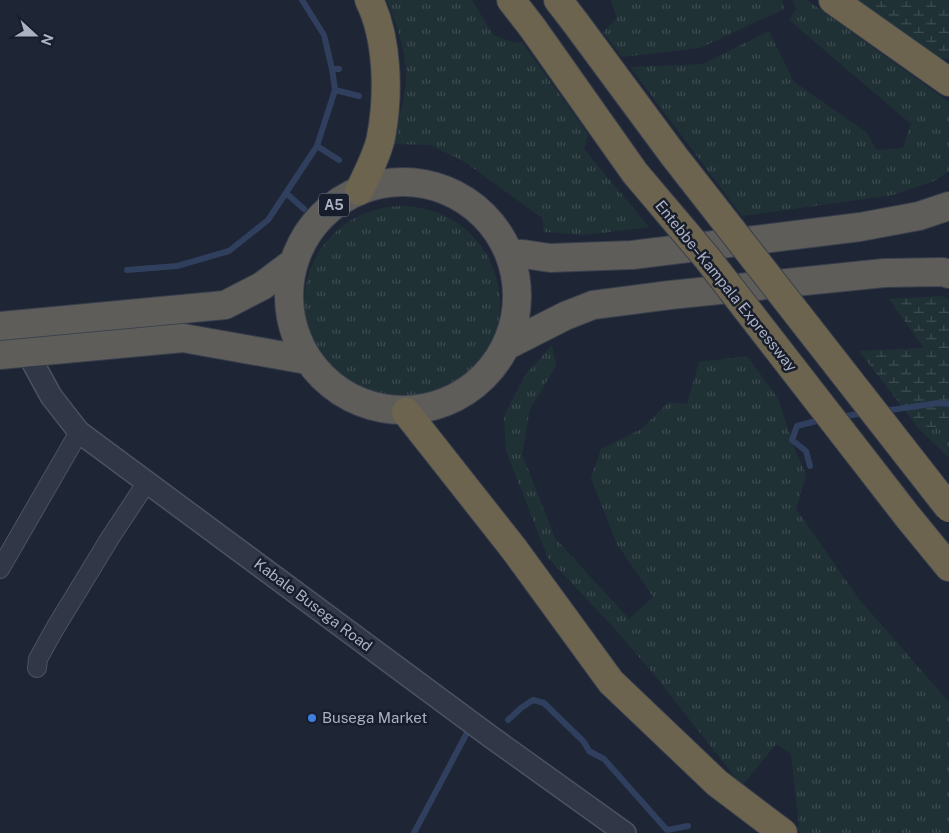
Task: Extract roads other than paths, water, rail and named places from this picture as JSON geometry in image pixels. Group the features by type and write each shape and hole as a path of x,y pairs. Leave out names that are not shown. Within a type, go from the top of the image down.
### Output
{"highway":[{"path":"358,191 381,138 387,78 377,16 369,0"},
{"name":"Entebbe–Kampala Expressway","path":"511,0 635,173 707,258 949,567"},
{"path":"558,0 674,156 949,508"},
{"path":"832,0 949,82"},
{"name":"A5","path":"409,182 435,186 458,195 480,210 497,230 510,252 516,275 518,299 515,322 508,345 493,369 473,388 441,406 406,412 368,406 334,388 307,360 296,337 290,313 289,287 294,262 304,240 318,220 337,203 358,191 384,183 409,182"},
{"path":"510,252 550,258 632,255 860,227 919,216 949,206"},
{"name":"A5","path":"0,326 225,306 262,286 294,262"},
{"path":"508,345 565,316 593,305 670,295 876,274 943,272 949,274"},
{"path":"0,355 183,338 307,360"},
{"path":"406,412 514,549 611,682 717,783 783,833"}],"street":[{"name":"Kabale Busega Road","path":"27,352 51,396 79,432 617,830"},
{"path":"0,569 79,432"},
{"path":"37,668 38,659 54,630 110,538 147,482"}],"waterway":[{"path":"302,0 324,35 332,69 339,69"},
{"path":"127,270 177,266 229,251 268,220 317,146 335,90 332,69"},
{"path":"335,90 359,96"},
{"path":"317,146 339,160"},
{"path":"286,193 304,209"},
{"path":"884,411 938,403 949,404"},
{"path":"839,417 866,413"},
{"path":"810,466 806,451 792,440 797,426 824,419"},
{"path":"508,720 533,700 544,703 584,742 589,751 604,759 667,830 688,826"},
{"path":"414,833 469,729"}],"place":[{"name":"Busega Market","path":"312,718"}]}
